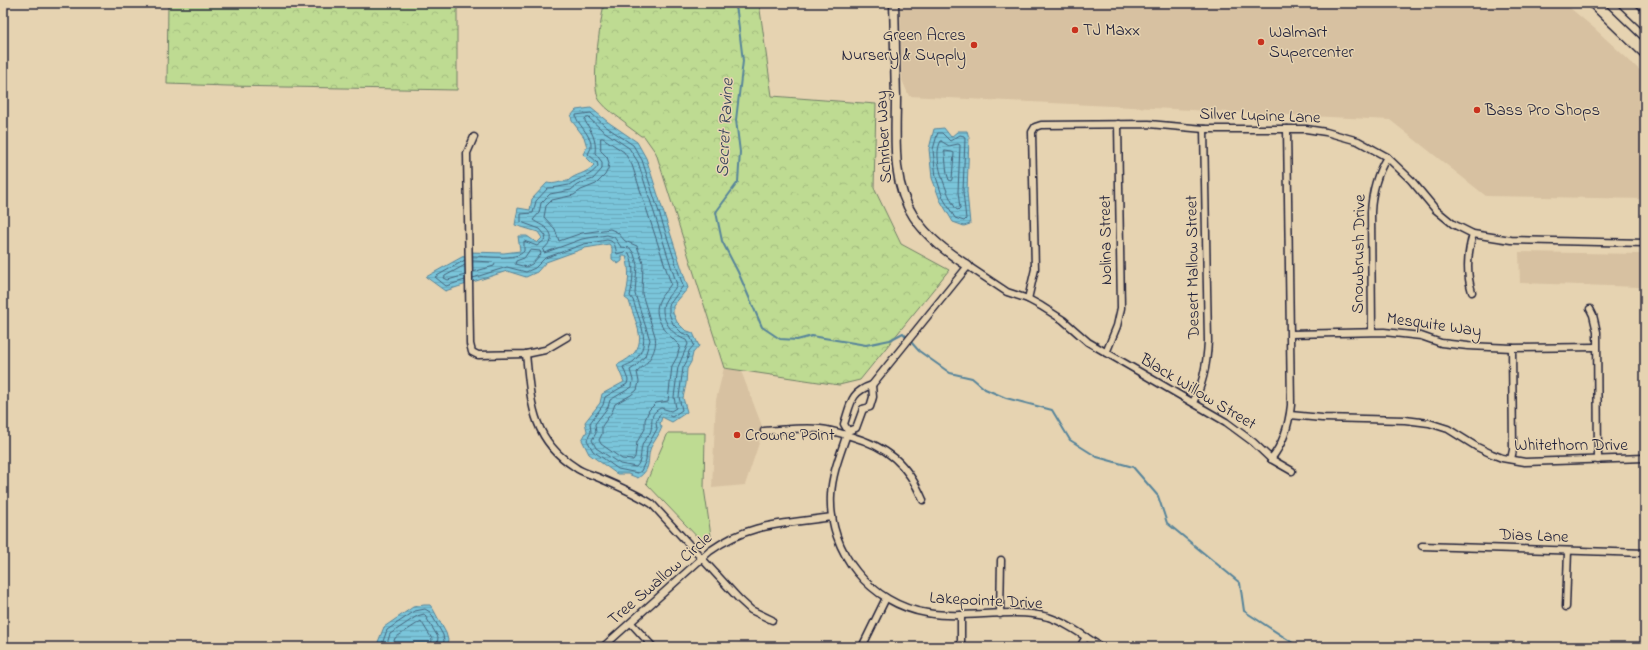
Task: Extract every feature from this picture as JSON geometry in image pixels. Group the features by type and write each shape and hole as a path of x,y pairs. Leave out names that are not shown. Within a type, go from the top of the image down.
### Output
{"highway":[{"path":"1586,3 1612,20"},
{"path":"1594,3 1645,52"},
{"path":"1624,3 1645,23"}],"street":[{"name":"Schriber Way","path":"894,3 896,140 901,187 913,217 934,242 968,266"},
{"name":"Nolina Street","path":"1106,352 1117,326 1121,308 1118,124"},
{"name":"Silver Lupine Lane","path":"1028,299 1035,269 1032,132 1040,125 1149,124 1204,128 1314,130 1367,145 1387,157 1411,180 1436,210 1453,224 1473,234 1511,240 1645,243"},
{"name":"Desert Mallow Street","path":"1193,402 1203,379 1207,360 1208,341 1204,128"},
{"path":"1271,458 1282,442 1290,415 1291,334 1287,129"},
{"path":"474,137 468,154 470,344 472,352 478,355 526,354 545,350 567,337"},
{"name":"Snowbrush Drive","path":"1372,331 1372,196 1376,179 1387,157"},
{"path":"1472,292 1468,258 1473,234"},
{"name":"Black Willow Street","path":"968,266 1007,292 1028,299 1058,317 1088,342 1193,402 1240,432 1271,458 1292,472"},
{"name":"Lakepointe Drive","path":"848,433 844,424 852,403 853,395 863,388 872,385 968,266"},
{"path":"1590,309 1596,324 1598,460"},
{"name":"Mesquite Way","path":"1291,334 1372,331 1421,336 1441,343 1457,346 1512,348 1596,347"},
{"path":"1511,459 1513,450 1512,348"},
{"path":"526,354 531,405 541,431 556,452 575,468 637,494 652,504 751,610 772,620"},
{"name":"Lakepointe Drive","path":"872,385 873,396 870,407 863,409 856,428 848,433 832,482 832,517 838,540 854,568 864,580 886,598 916,611 937,615 1026,614 1049,618 1061,623 1101,647"},
{"path":"852,403 863,409"},
{"name":"Whitethorn Drive","path":"1290,415 1322,418 1405,420 1429,423 1448,429 1477,447 1492,454 1511,459 1543,462 1645,458"},
{"path":"764,431 820,429 848,433 874,444 892,455 905,468 912,478 922,500"},
{"name":"Tree Swallow Circle","path":"604,647 702,558 725,541 761,526 832,517"},
{"name":"Dias Lane","path":"1422,546 1645,553"},
{"path":"1566,607 1568,551"},
{"path":"1000,614 1001,560"},
{"path":"862,647 886,598"},
{"path":"961,615 961,647"},
{"path":"631,623 653,647"},
{"path":"1080,647 1086,637"}],"shaded area":[{"path":"900,3 1564,3 1594,28 1645,75 1645,199 1486,196 1390,120 909,96 902,80"},
{"path":"1519,252 1640,254 1640,287 1520,283"},
{"name":"Crowne Point","path":"724,368 741,371 762,426 759,443 745,485 712,488 716,400"}],"green space":[{"path":"168,3 457,3 457,90 167,84"},
{"path":"604,3 759,3 772,96 876,104 874,188 901,244 949,270 860,380 839,385 724,368 656,153 644,136 641,136 612,113 600,101 597,94 597,54"},
{"path":"668,433 705,433 704,488 711,536 703,543 646,483"}],"water":[{"path":"591,108 637,142 646,158 688,288 673,306 673,313 677,322 685,330 693,333 699,346 693,353 691,362 687,369 683,398 687,412 672,422 662,417 660,424 662,427 651,447 646,471 638,478 628,474 617,474 589,454 582,440 587,431 585,422 600,403 602,394 624,382 617,365 628,359 639,345 640,338 638,330 629,301 625,298 628,277 626,256 622,256 622,261 618,264 612,259 612,248 609,244 585,248 546,262 537,272 526,277 507,271 445,291 426,277 471,252 504,253 520,251 518,236 527,236 537,243 542,238 538,232 515,225 518,208 530,210 532,199 547,183 553,184 568,181 587,171 594,165 583,154 587,147 584,137 572,121 571,116 576,110"},
{"path":"944,128 951,137 958,131 967,131 969,138 967,192 970,224 964,226 953,222 940,200 932,178 929,149 934,129"},
{"path":"430,605 446,633 448,640 446,647 376,647 384,627 413,607"}],"waterway":[{"name":"Secret Ravine","path":"735,3 743,61 736,120 740,152 738,182 716,212 722,241 738,272 762,327 780,339 797,340 812,336 866,345 890,340 903,333 919,351 950,373 972,378 985,389 1006,398 1052,410 1070,440 1097,457 1133,467 1158,496 1167,523 1240,583 1244,611 1299,647"}],"place":[{"name":"TJ Maxx","path":"1075,30"},
{"name":"Walmart Supercenter","path":"1261,42"},
{"name":"Green Acres Nursery & Supply","path":"974,45"},
{"name":"Bass Pro Shops","path":"1477,110"},
{"name":"Crowne Point","path":"737,435"}]}
